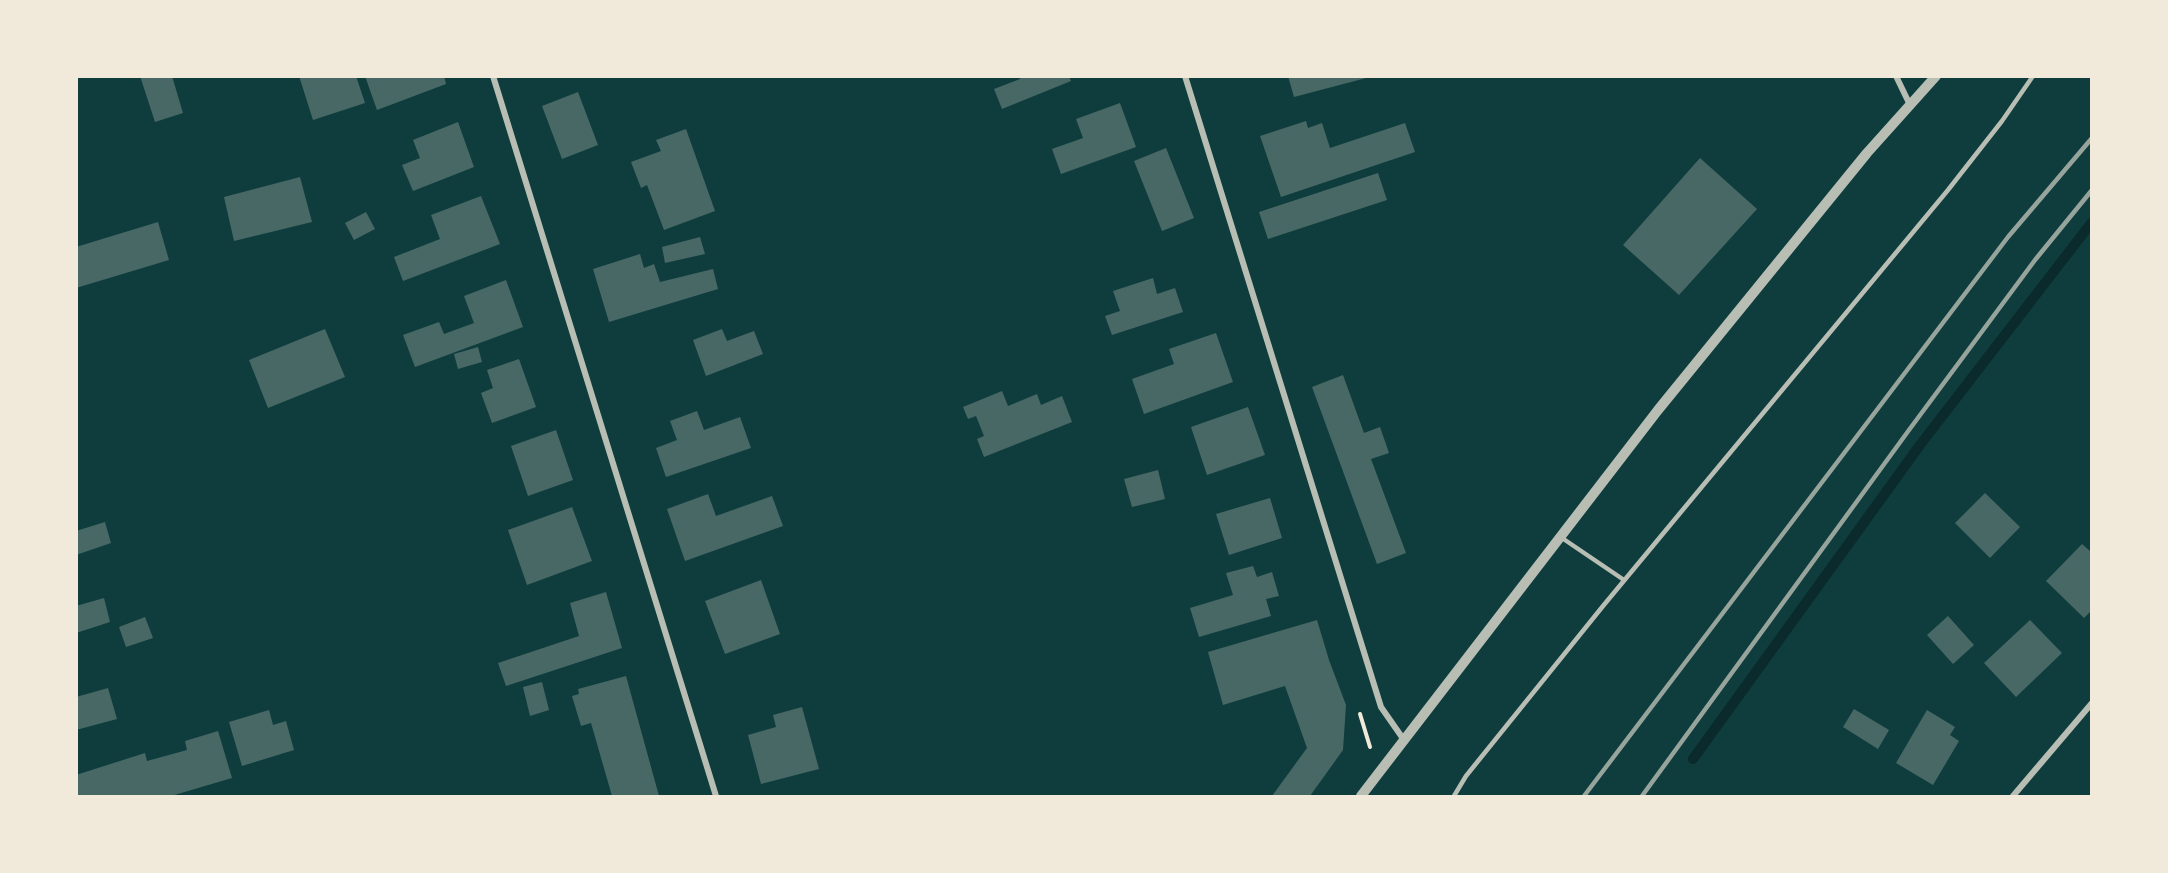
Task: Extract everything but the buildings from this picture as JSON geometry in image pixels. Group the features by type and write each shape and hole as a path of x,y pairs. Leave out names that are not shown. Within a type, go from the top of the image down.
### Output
{"street":[{"path":"493,76 716,796"},
{"path":"1185,76 1381,707 1404,740"},
{"path":"1896,76 1910,105"},
{"path":"1361,796 1666,401 1867,153 1936,76"},
{"path":"2013,796 2090,707"}],"lane":[{"path":"1454,796 1466,776 1624,580 1948,190 2002,121 2033,76"},
{"path":"1560,537 1624,580"}],"waterway":[{"path":"1693,759 1920,445 2092,222"}],"railway":[{"path":"1584,796 2008,237 2092,138"},
{"path":"1642,796 2035,260 2092,190"}]}
